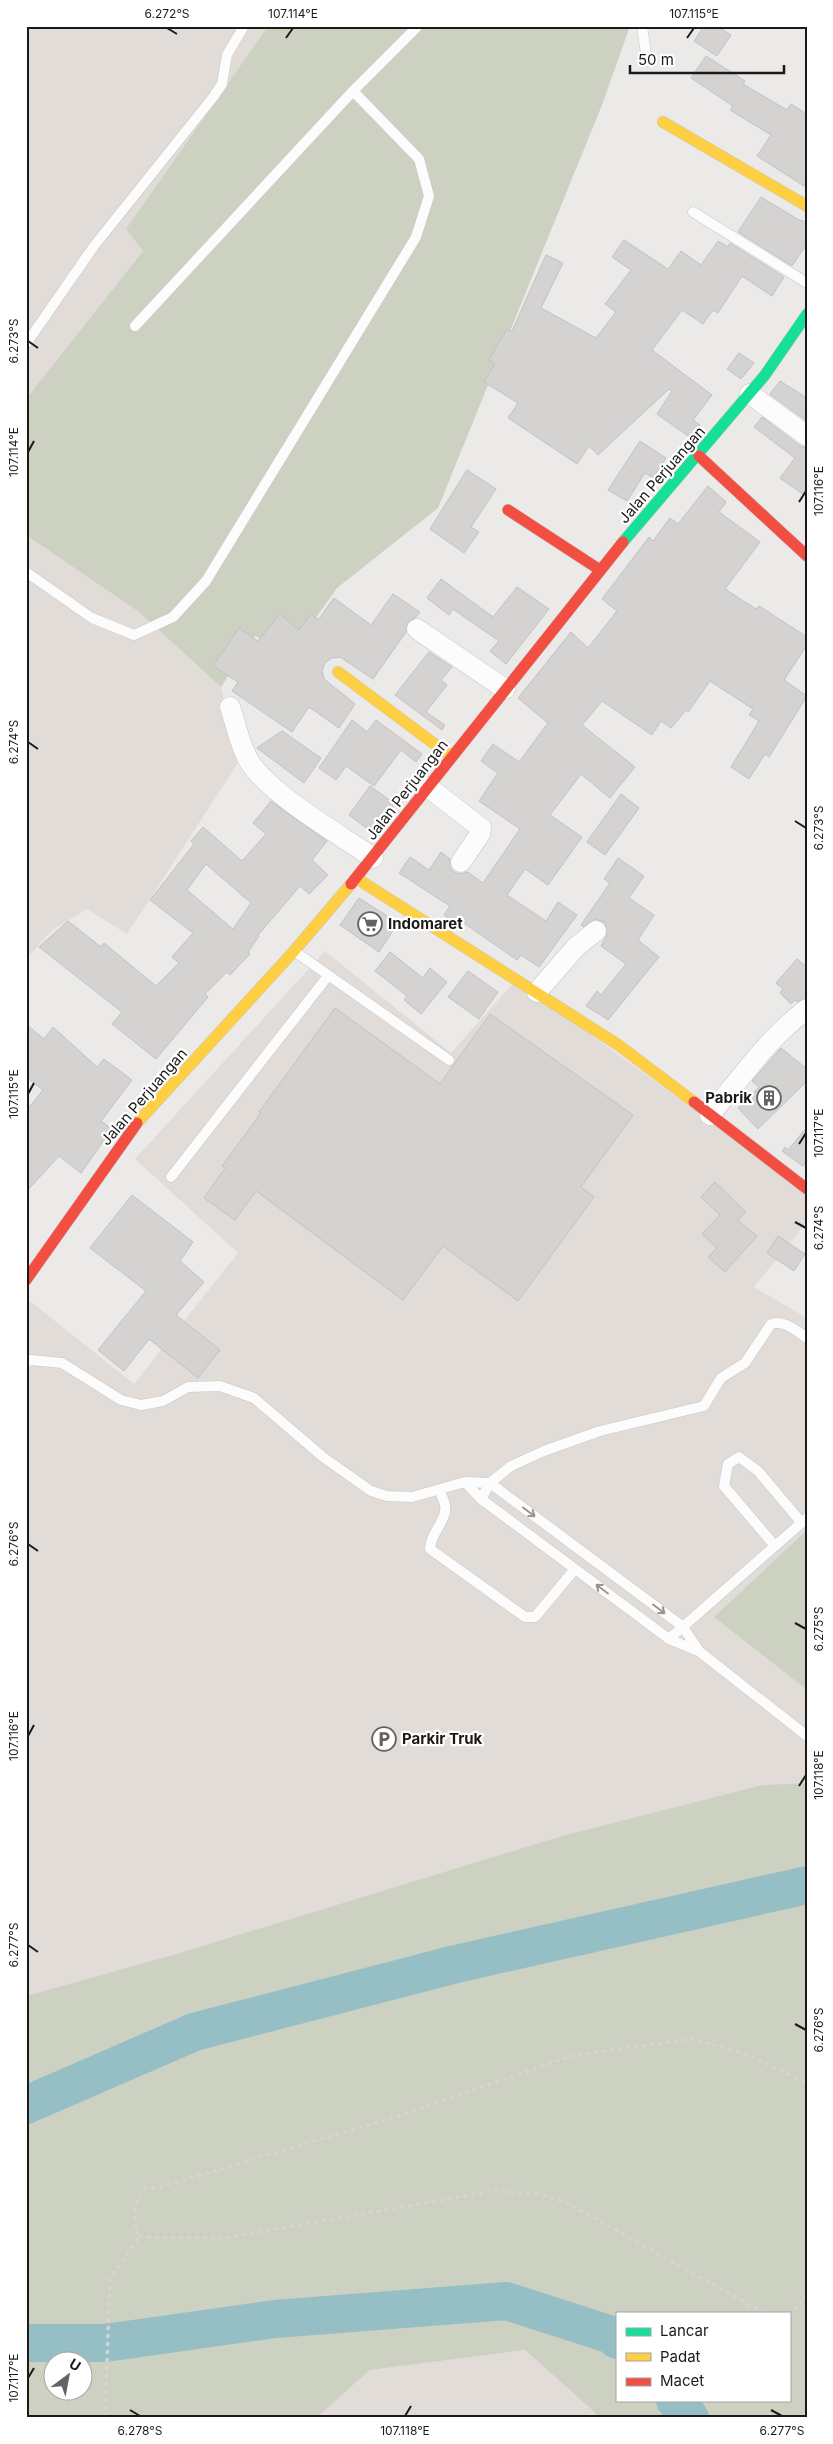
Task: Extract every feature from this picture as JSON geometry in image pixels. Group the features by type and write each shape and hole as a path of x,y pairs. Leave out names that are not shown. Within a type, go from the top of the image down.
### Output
{"street":[{"path":"663,122 807,206"},
{"name":"Jalan Perjuangan","path":"26,1280 130,1131 294,951 373,858 600,570 699,456 779,358 807,314"},
{"path":"750,394 807,436"},
{"path":"699,456 807,556"},
{"path":"508,510 600,570"},
{"path":"417,630 505,689"},
{"path":"338,672 452,756"},
{"path":"230,707 248,759 258,774 275,789 373,858"},
{"path":"428,787 481,828 480,834 461,862"},
{"path":"356,878 617,1044 807,1189"},
{"path":"537,992 576,947 596,931"},
{"path":"710,1115 766,1047 807,1009"}],"lane":[{"path":"26,344 94,246 214,96 222,84 226,55 244,26"},
{"path":"135,326 353,91 418,26"},
{"path":"642,26 646,61"},
{"path":"26,572 92,618 134,635 173,617 206,581 416,237 429,196 419,159 353,91"},
{"path":"694,212 807,283"},
{"path":"294,951 449,1060"},
{"path":"171,1177 328,976"},
{"path":"481,1499 490,1483 511,1466 600,1431 704,1406 721,1378 745,1363 771,1324 778,1322 786,1324 807,1338"},
{"path":"26,1362 31,1360 62,1363 121,1400 141,1405 163,1401 188,1388 220,1386 254,1398 322,1457 371,1491 387,1496 412,1497 465,1482 490,1483 682,1626 700,1652"},
{"path":"669,1639 682,1626 775,1546 804,1520 758,1471 739,1457 728,1464 724,1486 775,1546"},
{"path":"465,1482 481,1499 669,1639 700,1652 807,1736"},
{"path":"439,1490 445,1505 445,1513 430,1540 430,1549 526,1617 535,1617 575,1569"}],"path":[{"path":"105,2418 110,2279 139,2237 134,2218 136,2199 144,2190 160,2187 398,2116 575,2055 691,2039 741,2052 807,2083"},
{"path":"139,2237 225,2238 493,2191 540,2194 569,2204 762,2312"},
{"path":"790,2315 807,2295"}],"shaded area":[{"path":"26,26 268,26 126,229 143,251 26,399"},
{"path":"26,535 139,612 221,687 238,763 127,934 87,909 51,931 26,960"},
{"path":"325,951 451,1053 516,980 807,1192 807,1222 754,1287 807,1318 807,1530 714,1617 807,1690 807,1783 761,1785 565,1835 176,1954 26,1996 26,1298 134,1384 238,1253 135,1159"},
{"path":"525,2350 601,2418 316,2418 370,2370"}],"green space":[{"path":"268,26 630,26 602,105 438,508 337,588 292,652 255,636 221,687 139,612 26,535 26,399 143,251 126,229"},
{"path":"807,1530 807,1690 714,1617"},
{"path":"807,1783 807,1885 500,1956 714,1909 807,1886 807,2418 601,2418 525,2350 370,2370 316,2418 26,2418 26,1996 176,1954 565,1835 762,1785","holes":["480,2303 395,2313 335,2315"]}],"building":[{"path":"704,26 717,26 731,35 717,56 694,41"},
{"path":"706,56 745,81 743,84 787,110 791,104 807,114 807,188 757,156 771,135 730,110 733,106 691,78"},
{"path":"761,197 799,220 807,222 807,244 792,266 738,232"},
{"path":"624,240 668,269 681,251 701,265 718,241 728,247 730,243 784,277 772,296 742,276 718,313 713,310 703,324 682,310 652,350 712,395 693,420 700,425 691,438 657,414 672,391 669,389 598,455 589,446 577,464 508,418 518,403 484,382 495,364 489,360 507,329 512,331 546,255 563,263 541,308 596,338 616,312 605,304 631,270 612,257"},
{"path":"739,353 754,363 741,379 727,369"},
{"path":"780,381 807,398 807,421 770,394"},
{"path":"762,417 800,446 807,448 807,497 780,478 795,458 754,427"},
{"path":"640,441 666,458 653,478 645,473 627,501 608,490"},
{"path":"467,470 496,489 471,527 479,532 464,553 430,529"},
{"path":"708,486 726,502 719,512 760,542 725,589 756,609 759,606 807,637 807,645 784,680 807,696 769,757 765,754 749,779 731,767 759,721 749,715 753,709 710,681 688,712 686,710 671,728 661,721 652,735 602,701 582,725 635,767 610,798 581,774 550,815 582,837 548,885 525,869 507,895 546,921 558,902 577,915 539,967 521,955 517,960 461,921 458,925 444,915 450,906 399,873 410,857 429,870 441,852 450,859 450,867 454,872 461,874 468,872 483,883 520,829 479,801 498,773 481,761 493,744 519,762 548,723 518,698 571,632 588,648 617,611 602,599 649,537 653,541 670,518 678,524"},
{"path":"441,579 493,617 517,587 549,609 506,664 490,651 499,641 453,609 449,615 427,598"},
{"path":"393,594 420,612 408,622 406,632 373,679 340,657 332,658 325,663 322,671 324,679 355,704 339,728 309,707 292,732 232,691 238,682 213,666 239,628 258,641 280,614 299,630 311,614 318,620 334,598 371,625"},
{"path":"429,652 452,667 441,680 447,685 426,712 445,725 442,730 395,695"},
{"path":"352,720 367,732 376,720 422,754 416,762 401,750 374,786 346,766 336,780 319,768"},
{"path":"282,731 321,758 304,783 257,748"},
{"path":"370,786 395,804 372,832 349,815"},
{"path":"621,794 639,808 605,855 587,842"},
{"path":"271,801 327,841 312,860 328,875 309,894 300,886 258,935 248,952 250,954 230,975 227,972 205,994 208,997 156,1059 112,1024 122,1012 39,947 68,921 101,947 104,943 156,986 179,963 172,957 193,933 150,900 194,844 191,841 203,827 242,861 266,834 253,823","holes":["206,864 251,903 233,929 187,890"]},
{"path":"618,858 644,876 629,898 654,915 638,940 659,957 608,1020 586,1006 597,991 601,995 626,964 601,946 607,935 605,923 595,919 583,927 581,925 610,883 604,879"},
{"name":"Indomaret","path":"359,898 398,923 379,952 340,925"},
{"path":"390,952 423,978 430,968 447,982 421,1014 404,1000 407,996 375,971"},
{"path":"797,959 807,967 807,997 797,1002 795,1000 791,1004 780,993 783,989 776,983"},
{"path":"468,971 498,992 479,1019 448,997"},
{"path":"335,1008 440,1084 490,1014 633,1115 581,1187 594,1197 518,1301 443,1246 403,1300 256,1191 235,1220 204,1198 225,1168 222,1166 261,1113 259,1112"},
{"path":"26,1024 44,1039 53,1027 97,1067 104,1059 132,1080 101,1121 112,1129 81,1173 59,1156 26,1192 26,1111 43,1090 26,1077"},
{"name":"Pabrik","path":"781,1048 807,1069 807,1081 758,1129 738,1108 759,1087 752,1081"},
{"path":"807,1127 807,1161 803,1166 782,1151 785,1147 788,1150"},
{"path":"715,1182 746,1212 737,1220 757,1236 725,1272 708,1257 717,1248 702,1234 720,1215 701,1197"},
{"path":"132,1195 193,1242 180,1261 204,1282 176,1315 220,1350 198,1378 149,1339 124,1371 98,1350 146,1291 90,1248"},
{"path":"778,1236 805,1254 794,1271 767,1253"}],"waterway":[{"path":"26,2105 194,2032 456,1964 807,1885"},
{"path":"26,2343 105,2343 275,2319 506,2301 612,2335 616,2339"},
{"path":"677,2402 690,2418"}],"traffic: fast":[{"path":"623,542 765,375 807,314"}],"traffic: slow":[{"path":"663,122 807,206"},
{"path":"338,672 452,757"},
{"path":"356,878 617,1044 694,1102"},
{"path":"137,1123 294,951 351,884"}],"traffic: jam":[{"path":"699,456 807,556"},
{"path":"508,510 600,570"},
{"path":"351,884 623,542"},
{"path":"694,1102 807,1189"},
{"path":"26,1280 137,1123"}],"place":[{"name":"Indomaret","path":"370,924"},
{"name":"Pabrik","path":"769,1098"},
{"name":"Parkir Truk","path":"384,1739"}]}
